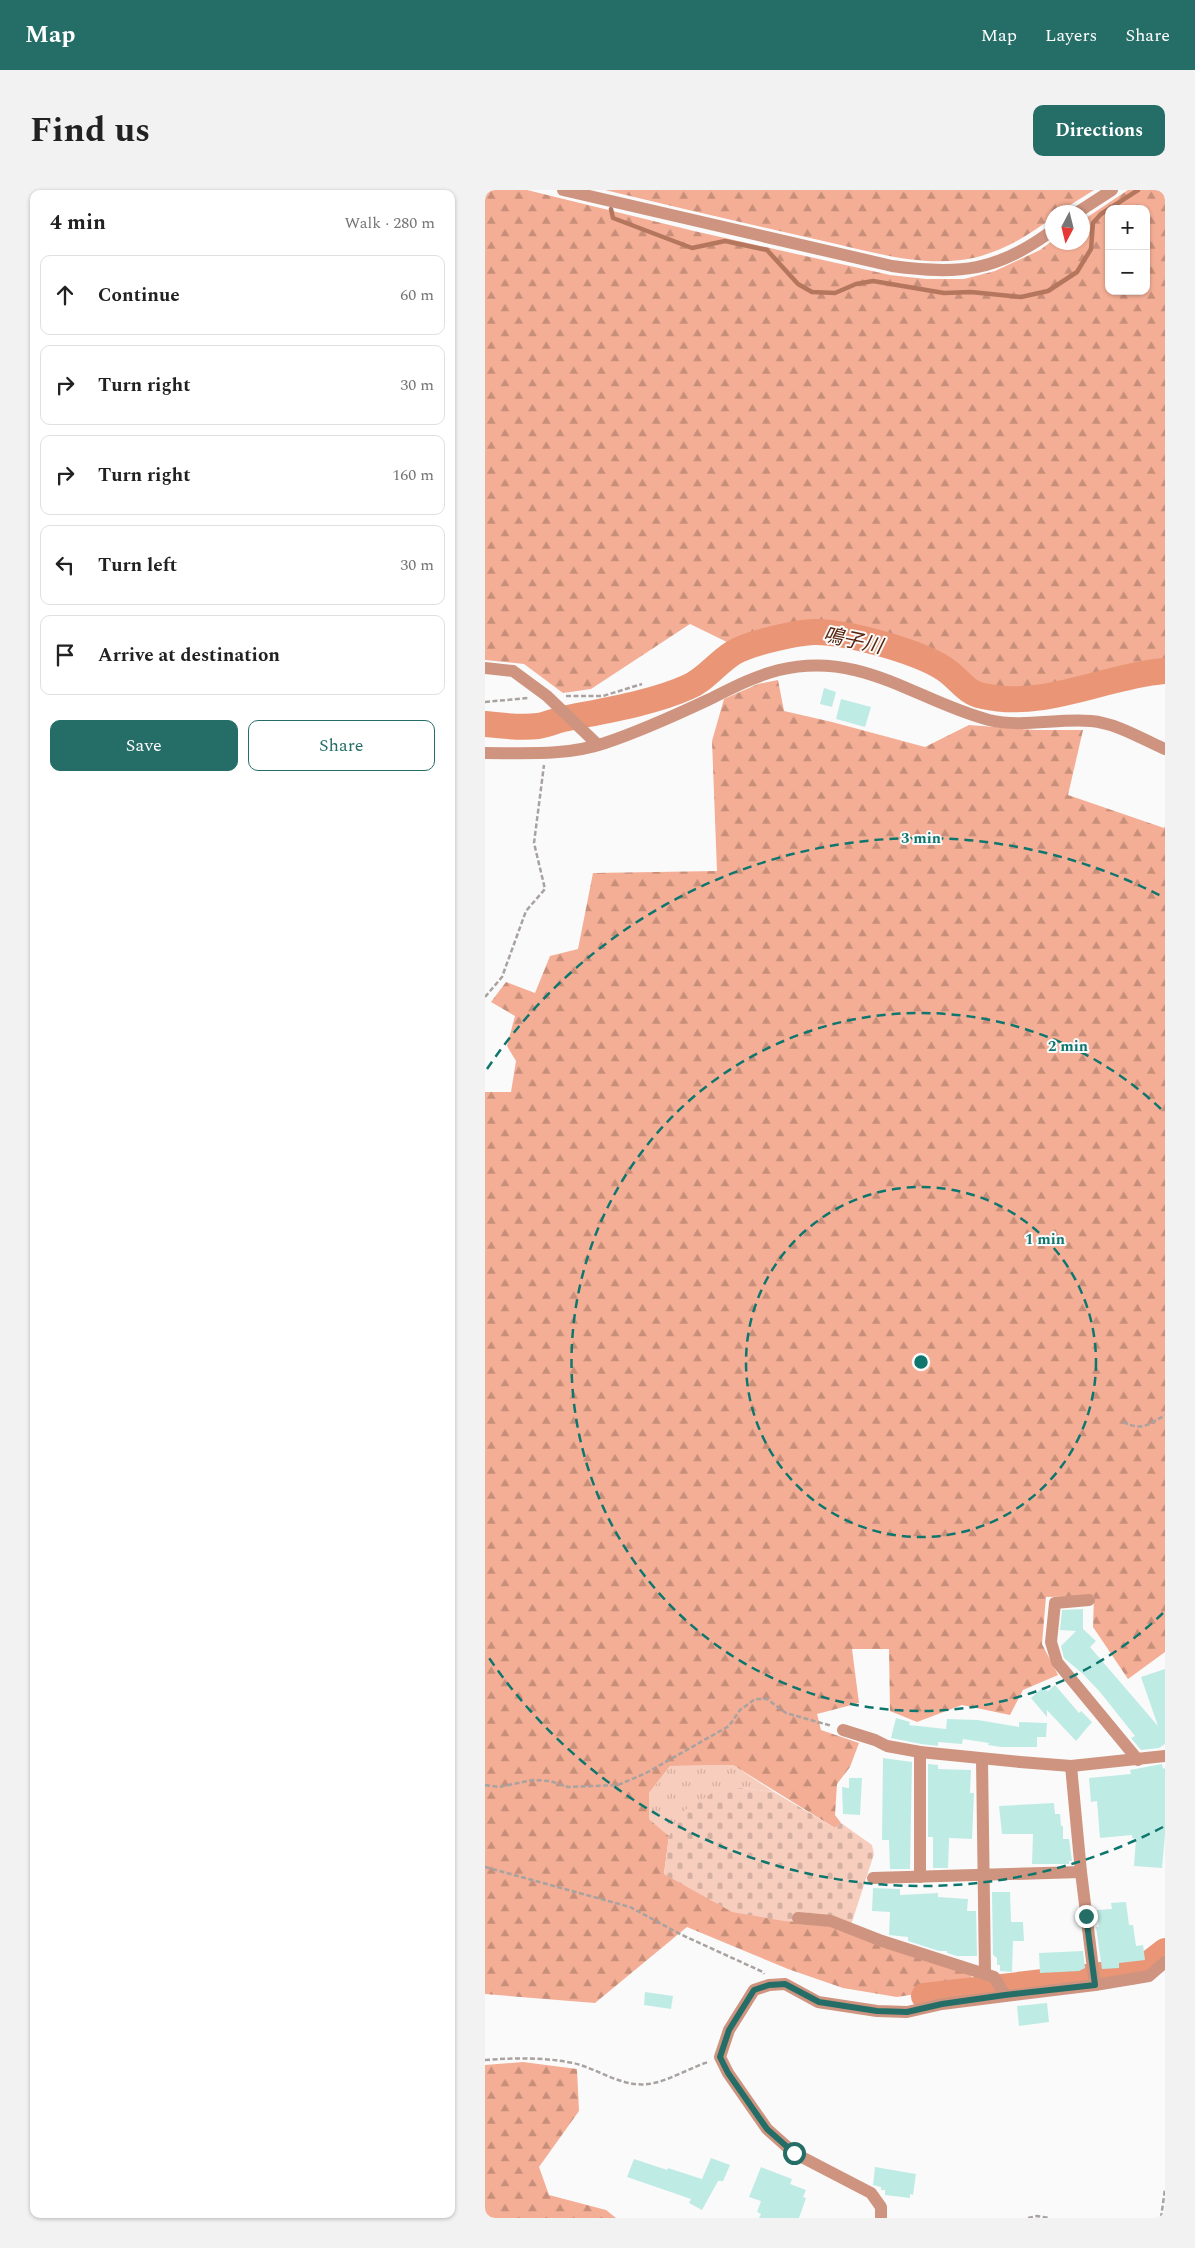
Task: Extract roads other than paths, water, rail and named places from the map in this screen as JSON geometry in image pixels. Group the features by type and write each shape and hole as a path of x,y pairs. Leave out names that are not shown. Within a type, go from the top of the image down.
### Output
{"street":[{"path":"563,190 883,264 927,271 963,270 993,263 1035,243 1045,236"},
{"path":"1088,205 1112,190"},
{"path":"485,753 545,754 598,745 683,712 753,679 780,670 817,666 861,671 899,683 951,708 989,720 1024,724 1080,720 1094,721 1165,750"},
{"path":"485,668 513,672 547,696 598,745"},
{"path":"1089,1600 1055,1603 1051,1642 1057,1662 1138,1760"},
{"path":"843,1730 875,1740 887,1746 982,1759 1071,1766 1165,1756"},
{"path":"920,1752 920,1877"},
{"path":"982,1759 985,1974"},
{"path":"1071,1766 1081,1872 1095,1985"},
{"path":"873,1878 1081,1872"},
{"path":"798,1918 831,1921 882,1941 994,1977 1001,1989"},
{"path":"881,2218 881,2208 871,2193 794,2153 767,2129 728,2073 720,2057 729,2030 754,1990 769,1985 785,1984 819,2002 877,2011 907,2012 1001,1989 1095,1985 1149,1976 1165,1962"}],"waterway":[{"path":"611,209 613,218 692,248 725,241 767,250 798,284 812,292 835,293 856,284 873,281 944,293 971,292 1021,297 1048,291 1077,272 1091,249 1093,223 1101,214 1138,190"},
{"name":"鳴子川","path":"485,724 518,727 538,726 659,698 694,684 727,657 740,649 772,639 813,632 861,638 916,655 943,668 971,692 983,696 1006,699 1052,696 1142,674 1165,671"},
{"path":"1101,1975 1134,1971 1147,1965 1165,1951"},
{"path":"924,1996 1086,1977"}]}
